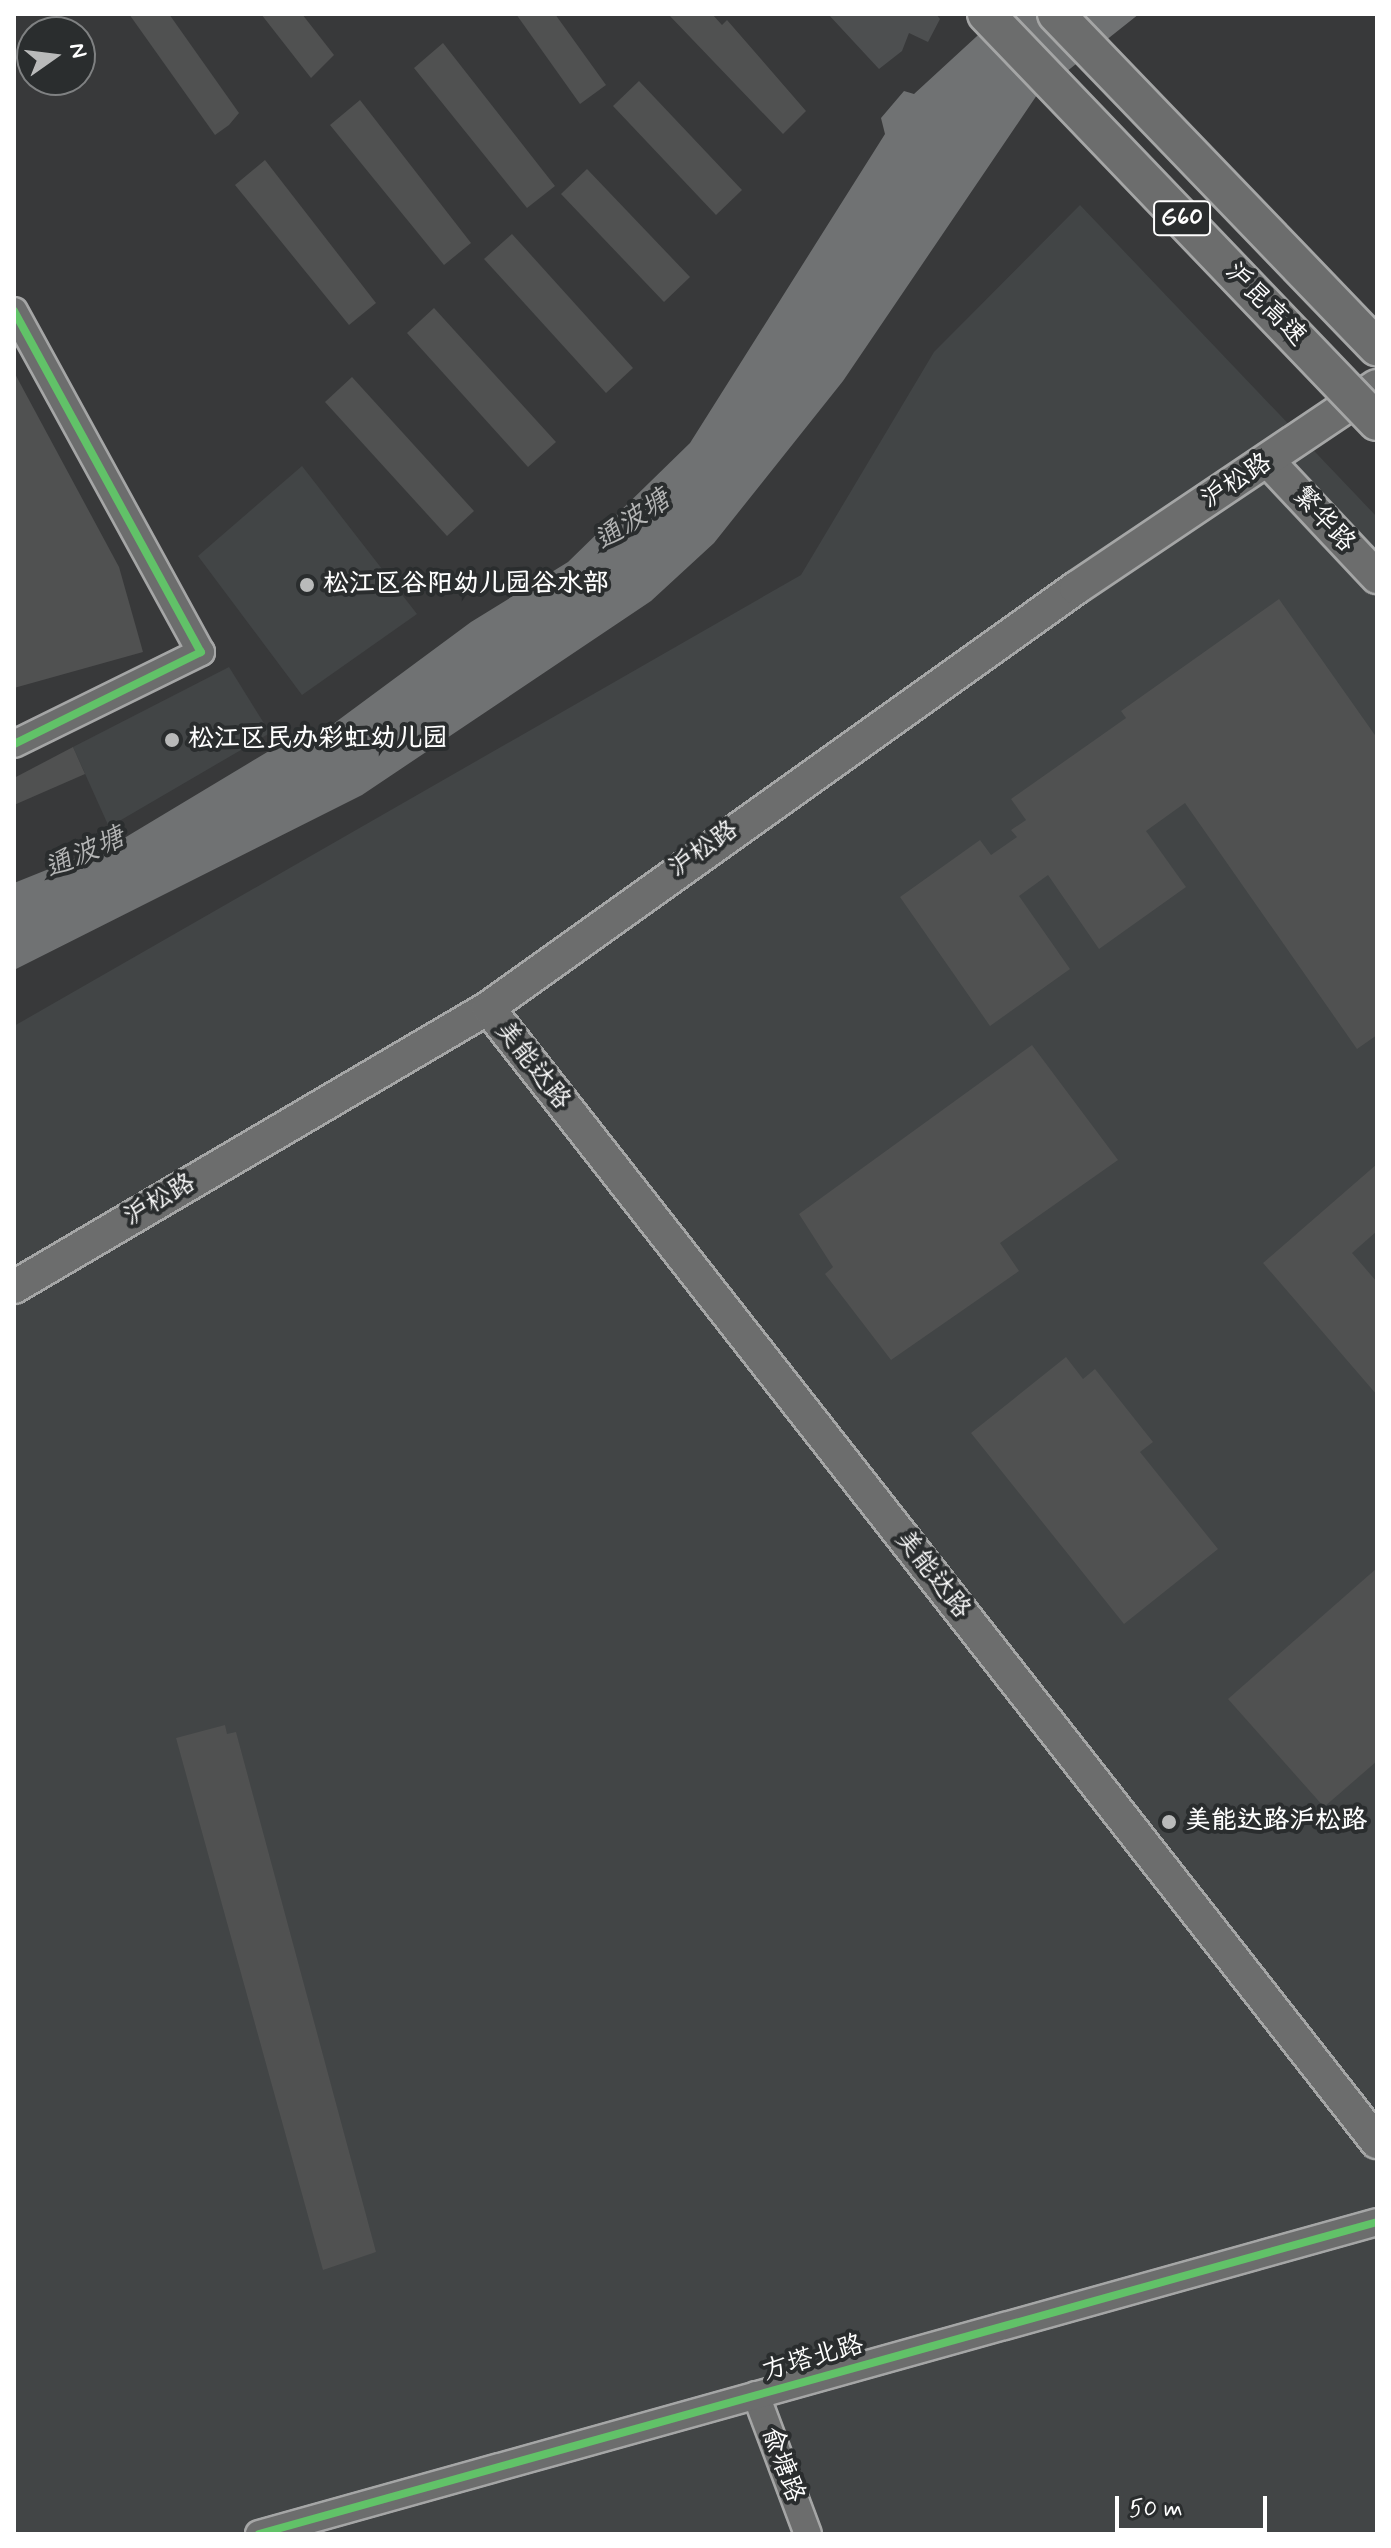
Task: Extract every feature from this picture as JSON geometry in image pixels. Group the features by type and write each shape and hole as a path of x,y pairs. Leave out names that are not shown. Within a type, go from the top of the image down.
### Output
{"highway":[{"name":"沪昆高速","path":"986,14 1377,422"},
{"name":"沪昆高速","path":"1056,14 1377,348"}],"main road":[{"name":"沪松路","path":"14,1287 488,1008 1063,597 1269,462 1377,386"},
{"name":"繁华路","path":"1269,462 1377,577"},
{"name":"美能达路","path":"488,1008 1377,2142"}],"street":[{"path":"14,311 201,652 14,744"},
{"name":"方塔北路","path":"259,2534 1377,2222"},
{"name":"俞塘路","path":"756,2395 808,2534"}],"shaded area":[{"path":"828,14 936,14 940,19 928,42 909,33 902,51 879,69"},
{"path":"1080,205 1377,517 1377,2534 14,2534 14,1026 801,575 934,352"},
{"name":"松江区谷阳幼儿园谷水部","path":"302,466 417,614 302,695 198,556"},
{"name":"松江区民办彩虹幼儿园","path":"229,667 270,733 109,827 73,747"}],"water":[{"name":"通波塘","path":"1001,14 1139,14 1037,95 843,381 714,543 651,601 362,795 14,970 14,883 121,840 274,748 329,727 471,622 568,562 690,443 885,134 881,118 904,91 914,94"}],"building":[{"path":"129,14 169,14 239,113 229,125 215,135"},
{"path":"261,14 302,14 334,55 311,78"},
{"path":"516,14 555,14 606,85 580,104"},
{"path":"668,14 712,14 722,25 727,20 806,111 783,134"},
{"path":"443,43 555,186 527,208 414,68"},
{"path":"639,81 742,190 716,215 613,106"},
{"path":"360,100 471,243 444,265 330,125"},
{"path":"265,160 376,303 349,325 235,185"},
{"path":"587,169 690,277 664,302 561,194"},
{"path":"512,234 633,368 606,393 484,259"},
{"path":"434,308 556,442 528,467 407,333"},
{"path":"14,372 119,567 143,652 14,688"},
{"path":"352,377 474,511 447,536 325,402"},
{"path":"1279,599 1377,738 1377,1035 1357,1049 1185,803 1146,831 1186,887 1099,949 1048,875 1019,896 1070,969 990,1026 900,897 980,840 991,855 1017,837 1011,830 1026,820 1011,799 1126,718 1121,711"},
{"path":"73,747 85,774 14,805 14,778"},
{"path":"1032,1045 1118,1160 1000,1243 1019,1271 891,1360 825,1274 833,1267 799,1214"},
{"path":"1377,1164 1377,1231 1352,1253 1377,1282 1377,1395 1263,1263"},
{"path":"1066,1357 1083,1379 1095,1369 1153,1442 1140,1452 1218,1549 1124,1624 971,1433"},
{"path":"1377,1568 1377,1761 1324,1807 1228,1699"},
{"path":"225,1725 227,1734 236,1732 376,2252 323,2270 176,1738"}],"cycle path":[{"path":"14,311 201,652 14,744"},
{"path":"259,2534 1377,2222"}],"place":[{"name":"松江区谷阳幼儿园谷水部","path":"307,585"},
{"name":"松江区民办彩虹幼儿园","path":"172,740"},
{"name":"美能达路沪松路","path":"1169,1822"}]}
